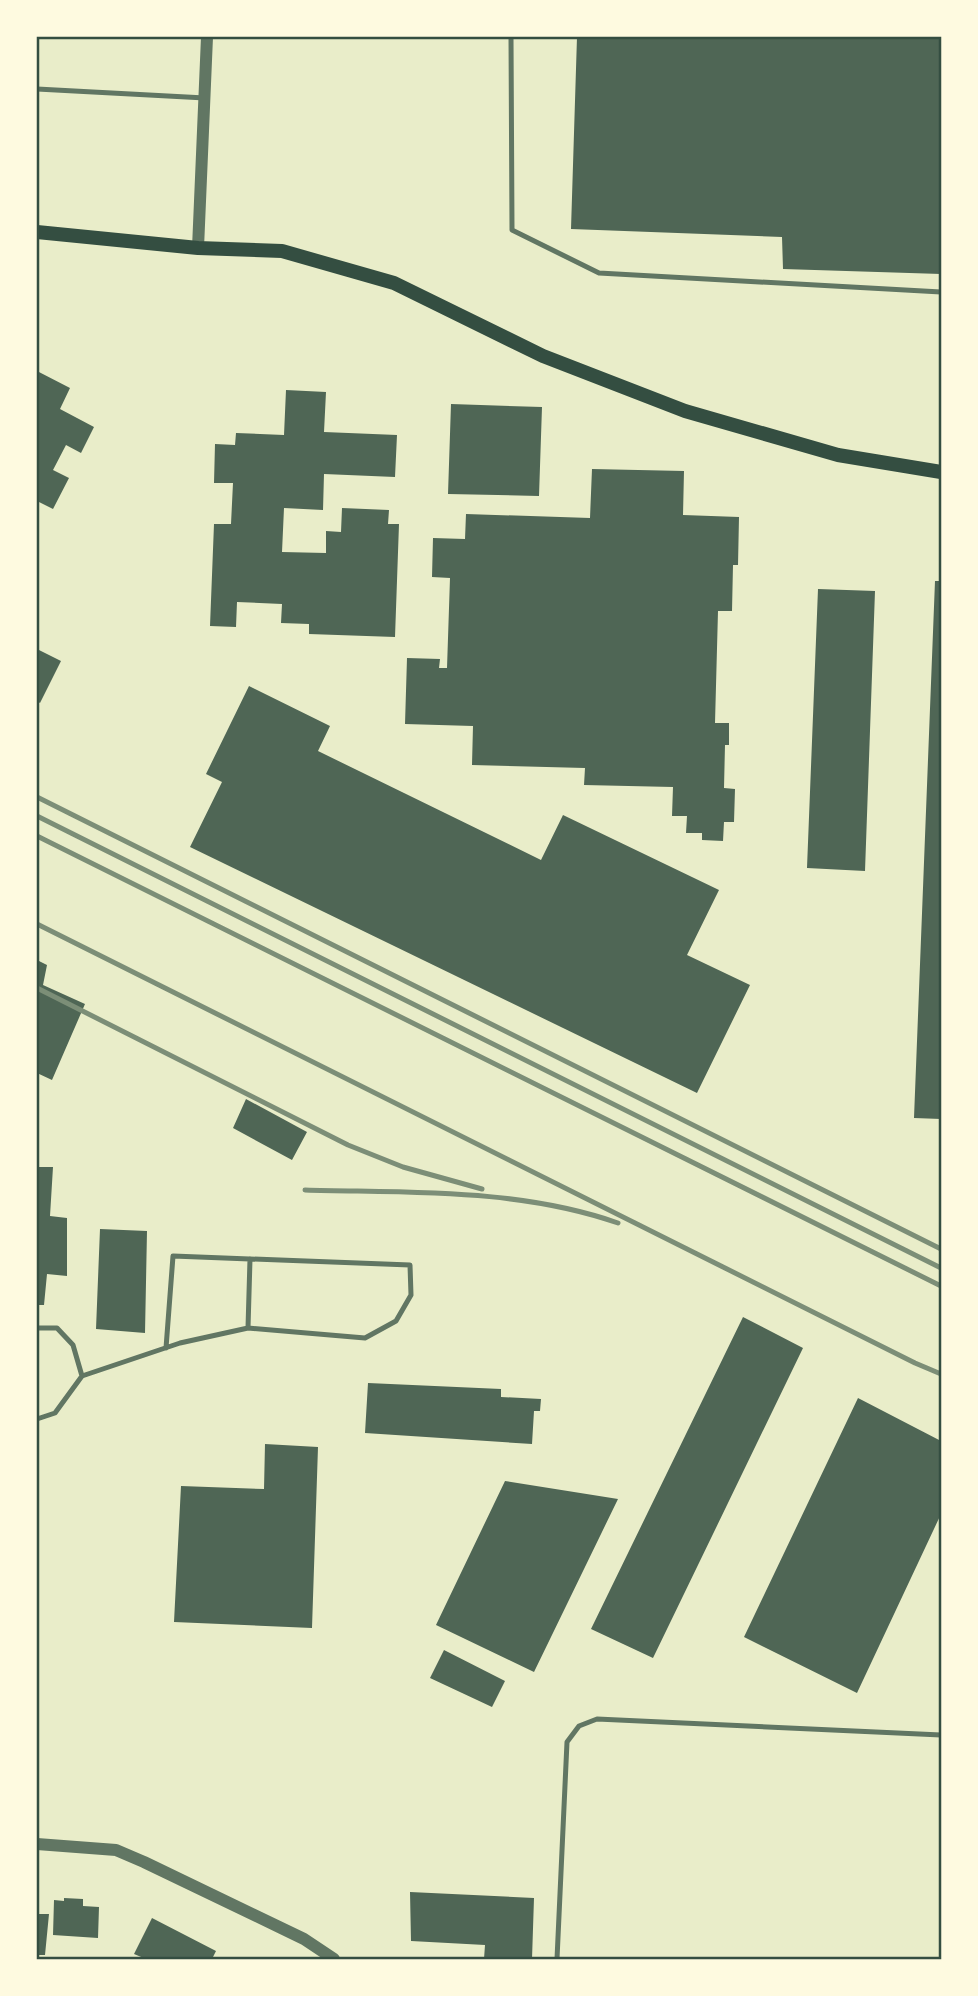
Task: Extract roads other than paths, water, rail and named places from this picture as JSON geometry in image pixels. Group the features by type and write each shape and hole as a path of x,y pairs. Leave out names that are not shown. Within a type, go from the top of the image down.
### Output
{"main road":[{"path":"37,232 198,248 282,251 394,283 543,356 685,411 838,455 941,472"}],"street":[{"path":"198,248 207,37"},
{"path":"37,1844 116,1850 304,1939 334,1959"}],"lane":[{"path":"511,37 512,230 599,273 941,292"},
{"path":"37,89 205,98"},
{"path":"37,1419 55,1413 82,1376 166,1348 180,1343 248,1328 365,1338 396,1321 411,1295 410,1265 173,1256 166,1348"},
{"path":"248,1328 250,1259"},
{"path":"37,1328 57,1328 73,1345 82,1376"},
{"path":"557,1959 567,1742 579,1726 597,1719 941,1735"}],"railway":[{"path":"37,797 941,1249"},
{"path":"37,816 941,1268"},
{"path":"37,836 941,1286"},
{"path":"37,924 723,1267"},
{"path":"37,988 348,1145 403,1167 482,1189"},
{"path":"305,1190 463,1194 502,1198 580,1212 618,1223"},
{"path":"715,1263 941,1374"}]}
